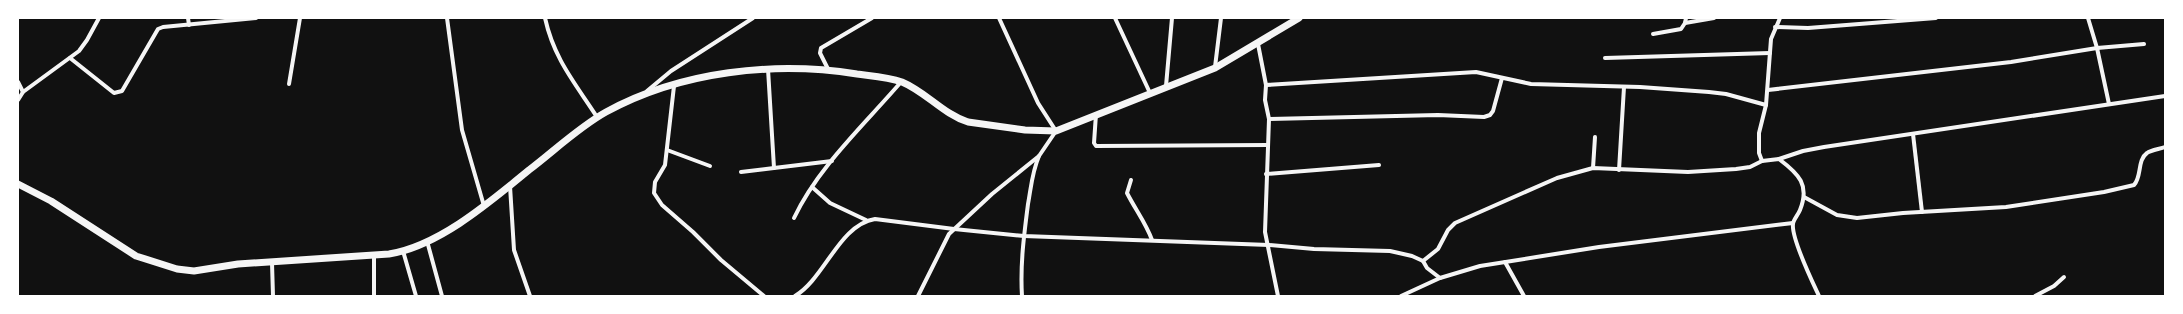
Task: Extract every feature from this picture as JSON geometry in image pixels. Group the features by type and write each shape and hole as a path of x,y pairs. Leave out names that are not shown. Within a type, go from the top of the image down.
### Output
{"street":[{"path":"18,100 22,92 36,84 60,64 70,58 88,40 99,18"},
{"path":"188,18 189,25"},
{"path":"70,58 114,93 122,91 158,30 163,27 256,18"},
{"path":"290,84 300,18"},
{"path":"447,18 462,130 484,206"},
{"path":"545,18 550,39 560,61 597,117"},
{"path":"642,95 671,71 753,18"},
{"path":"828,69 820,53 821,48 872,18"},
{"path":"999,18 1038,103 1056,131"},
{"path":"1115,18 1150,93"},
{"path":"1166,86 1172,18"},
{"path":"1215,68 1221,18"},
{"path":"18,184 51,200 128,251 160,265 194,271 238,264 374,256 403,251 427,241 484,206 597,117 642,95 715,75 768,69 828,69 901,82 960,119 968,122 1025,130 1056,131 1166,86 1215,68 1258,44 1299,18"},
{"path":"1653,34 1681,29 1685,20 1714,18"},
{"path":"1762,161 1759,154 1758,133 1766,104 1768,90 1771,39 1780,18"},
{"path":"1775,27 1808,28 1936,18"},
{"path":"2088,18 2097,48 2109,104"},
{"path":"1258,44 1266,85 1265,100 1268,119 1265,232 1269,245 1278,296"},
{"path":"1768,90 2011,62 2097,48 2144,44"},
{"path":"1605,58 1770,53"},
{"path":"768,69 774,168"},
{"path":"1266,85 1476,72 1531,84 1624,87 1726,94 1766,104"},
{"path":"1268,119 1438,114 1484,117 1490,115 1493,111 1502,78"},
{"path":"18,82 22,92"},
{"path":"794,218 812,187 832,161 901,82"},
{"path":"674,86 665,165 654,188 657,200 721,260 764,296"},
{"path":"1619,170 1624,87"},
{"path":"1423,261 1438,249 1448,230 1455,223 1557,178 1593,168 1695,172 1750,167 1762,161 1779,160 1803,151 1824,147 2165,96"},
{"path":"1096,114 1094,143 1096,146 1268,146"},
{"path":"1022,296 1020,271 1033,172 1039,156 1056,131"},
{"path":"1913,134 1922,212"},
{"path":"1593,168 1595,137"},
{"path":"1804,197 1828,211 1844,217 1857,218 2013,206 2130,187 2138,181 2143,157 2148,152 2165,148"},
{"path":"667,150 710,166"},
{"path":"918,296 946,239 954,229 992,194 1039,156"},
{"path":"1779,160 1795,171 1800,178 1804,197 1798,215 1793,223 1796,241 1819,296"},
{"path":"741,172 832,161"},
{"path":"1266,174 1379,165"},
{"path":"1131,180 1127,193 1136,210 1146,224 1152,240"},
{"path":"510,186 514,250 530,296"},
{"path":"812,187 830,203 866,220 886,219 954,229 1024,236 1152,240 1269,245 1314,249 1390,251 1412,256 1423,261 1427,268 1440,278"},
{"path":"795,296 808,287 831,255 855,228 866,220"},
{"path":"1401,296 1440,278 1480,266 1599,247 1793,223"},
{"path":"427,241 442,296"},
{"path":"403,251 416,296"},
{"path":"374,256 374,296"},
{"path":"1505,262 1524,296"},
{"path":"272,263 273,296"},
{"path":"2035,296 2054,286 2064,276"}]}
